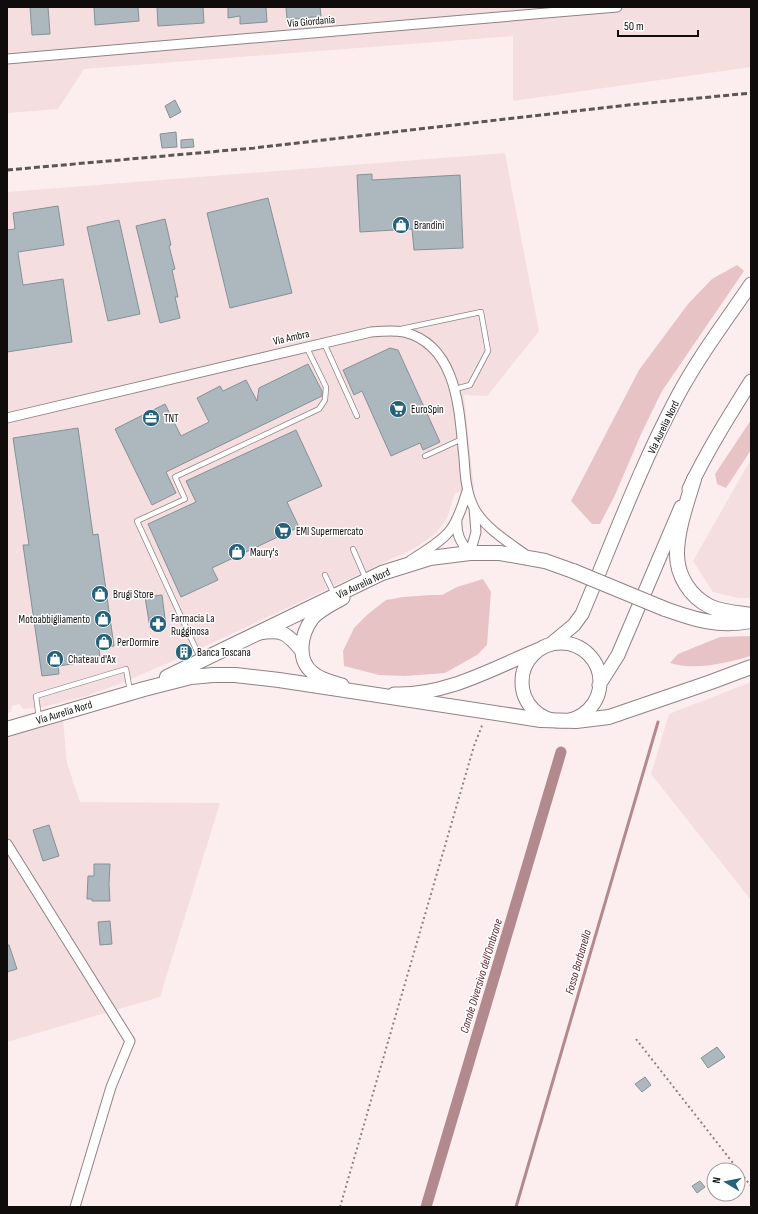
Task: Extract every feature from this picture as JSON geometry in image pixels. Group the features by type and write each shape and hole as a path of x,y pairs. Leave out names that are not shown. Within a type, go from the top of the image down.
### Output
{"main road":[{"name":"Via Aurelia Nord","path":"559,721 550,720 541,716 527,702 523,692 522,682 525,668 532,655 546,647 574,625 582,614 653,445 676,398 707,348 751,284"},
{"path":"559,721 574,718 587,711 593,704 600,685 618,655 694,479 723,425 751,381"},
{"path":"694,479 680,529 677,553 679,571 685,584 697,598 710,607 751,615"},
{"name":"Via Aurelia Nord","path":"7,729 144,688 382,573 430,558 470,553 500,553 529,557 573,571 688,618 726,624 751,621"},
{"path":"364,582 350,594 313,618 303,635 302,650 304,659 312,673 326,681 370,694 398,694 430,691 463,682 546,647 567,644 581,649 589,656 595,664 599,674 600,685"},
{"path":"257,634 272,631 282,633 289,636 302,650"},
{"name":"Via Aurelia Nord","path":"144,688 191,677 213,675 235,676 279,680 540,720 576,721 609,717 751,667"}],"street":[{"name":"Via Giordania","path":"7,59 618,7"},
{"name":"Via Ambra","path":"7,418 306,346 371,332 391,331 412,335 430,345 440,356 448,369 455,389 459,412 467,491"},
{"path":"467,491 476,518 476,532 470,553"},
{"path":"403,566 451,530 462,508 467,491"},
{"path":"473,507 496,533 529,557"},
{"path":"457,518 456,526 459,539 470,553"},
{"path":"7,844 130,1041 111,1087 75,1207"}],"lane":[{"path":"391,331 481,312 488,351 470,385 455,389"},
{"path":"324,342 357,416"},
{"path":"201,661 137,521 185,499 175,477 318,409 325,400 326,387 306,346"},
{"path":"425,456 462,439"},
{"path":"353,549 364,582"},
{"path":"325,575 335,596"},
{"path":"40,719 36,696 126,669 130,693"}],"path":[{"path":"340,1207 474,746 488,712"},
{"path":"636,1039 751,1186"}],"shaded area":[{"path":"7,7 751,7 751,67 513,101 513,36 84,69 58,109 7,113"},
{"path":"505,153 539,331 487,396 464,395 474,489 455,493 447,518 437,532 415,548 178,659 125,682 86,696 43,707 23,709 19,704 12,706 11,712 7,713 7,192"},
{"path":"737,265 744,271 662,391 642,432 615,495 600,524 592,524 571,501 639,370 688,304 712,279"},
{"path":"751,420 751,450 726,488 717,484 715,474"},
{"path":"751,459 751,598 738,598 713,592 693,561"},
{"path":"483,579 491,592 487,645 477,655 445,673 405,676 379,675 344,666 343,651 354,628 368,614 386,600 403,597 442,595 457,587"},
{"path":"751,636 751,656 700,666 670,663 678,654 720,637"},
{"path":"751,682 751,900 651,774 669,714"},
{"path":"63,720 67,763 80,802 220,803 160,997 7,1042 7,736"}],"building":[{"path":"30,7 48,7 50,34 32,35"},
{"path":"94,7 138,7 139,21 95,25"},
{"path":"157,7 203,7 204,23 158,26"},
{"path":"228,7 266,7 267,22 240,24 240,16 228,18"},
{"path":"286,7 320,7 321,16 287,20"},
{"path":"175,100 181,112 170,118 165,106"},
{"path":"176,132 177,147 162,148 160,134"},
{"path":"193,139 194,147 181,148 181,140"},
{"path":"372,174 372,180 460,175 463,248 414,250 412,229 360,232 357,175"},
{"path":"268,198 292,293 230,308 207,213"},
{"path":"58,206 64,245 18,253 23,285 63,279 72,342 7,352 7,230 15,229 13,213"},
{"path":"165,219 171,245 169,246 175,269 172,270 178,297 175,297 180,318 160,323 136,226"},
{"path":"119,220 140,314 108,321 87,227"},
{"name":"EuroSpin","path":"390,348 398,350 440,442 423,450 420,443 391,456 362,391 354,395 343,370"},
{"path":"308,364 322,391 322,396 166,472 176,493 152,505 115,429 165,404 181,436 209,422 197,398 220,386 223,391 246,380 257,401 259,388"},
{"path":"78,428 93,535 98,534 114,646 99,649 100,660 58,666 59,674 42,676 23,545 29,545 13,438"},
{"path":"296,430 322,486 287,502 299,527 212,568 218,580 181,597 148,524 196,502 186,481"},
{"path":"162,595 166,626 150,628 145,597"},
{"path":"49,825 59,856 43,861 33,830"},
{"path":"94,864 110,864 110,901 92,901 92,899 87,899 88,876 94,876"},
{"path":"110,921 112,944 100,945 98,922"},
{"path":"7,945 9,945 17,969 7,972"},
{"path":"717,1047 725,1057 708,1068 701,1058"},
{"path":"645,1077 651,1085 642,1092 635,1084"},
{"path":"700,1181 705,1187 697,1193 692,1186"}],"waterway":[{"name":"Fosso Barbanella","path":"516,1207 658,722"},
{"name":"Canale Diversivo dell'Ombrone","path":"426,1207 561,752"}],"railway":[{"path":"7,170 254,148 628,105 751,93"}],"place":[{"name":"Brandini","path":"401,225"},
{"name":"EuroSpin","path":"398,409"},
{"name":"TNT","path":"151,418"},
{"name":"EMI Supermercato","path":"283,531"},
{"name":"Maury's","path":"237,552"},
{"name":"Brugi Store","path":"100,594"},
{"name":"Motoabbigliamento","path":"103,619"},
{"name":"Farmacia La Rugginosa","path":"158,624"},
{"name":"PerDormire","path":"104,642"},
{"name":"Banca Toscana","path":"184,652"},
{"name":"Chateau d'Ax","path":"55,659"}]}
